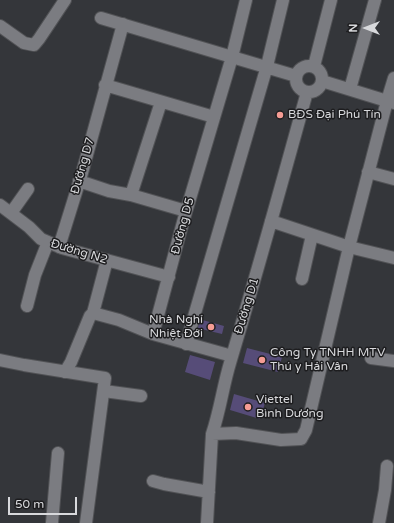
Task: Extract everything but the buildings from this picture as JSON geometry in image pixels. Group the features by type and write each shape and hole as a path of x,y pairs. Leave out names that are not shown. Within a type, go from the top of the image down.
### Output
{"street":[{"path":"0,26 24,43 34,45 65,0"},
{"name":"Đường D5","path":"153,334 186,211 232,57 246,0"},
{"path":"186,344 267,66 283,0"},
{"path":"314,66 331,0"},
{"path":"350,89 375,0"},
{"path":"101,18 267,66 296,76"},
{"name":"Đường D7","path":"60,247 123,24"},
{"path":"307,65 314,66 321,72 322,81 317,90 307,92 304,91 297,85 297,72 307,65"},
{"path":"212,434 236,433 281,440 301,439 306,430 368,172 391,102 394,78"},
{"path":"322,81 391,102"},
{"path":"105,85 214,117"},
{"name":"Đường D1","path":"207,523 212,434 232,356 307,92"},
{"path":"131,195 161,102"},
{"path":"368,172 394,179"},
{"path":"79,181 109,191 131,195 186,211"},
{"path":"11,213 28,189"},
{"name":"Đường N2","path":"0,205 29,227 41,240 60,247 169,277"},
{"path":"271,221 349,246 394,258"},
{"path":"302,279 312,234"},
{"path":"27,306 35,275 48,242"},
{"path":"65,372 71,362 90,316 93,313 107,260"},
{"path":"93,313 119,320 153,334 232,356"},
{"path":"371,358 394,361"},
{"path":"0,360 105,378 86,523"},
{"path":"104,391 141,396"},
{"path":"52,523 58,453"},
{"path":"379,523 387,466"},
{"path":"153,481 209,492"}],"place":[{"name":"BĐS Đại Phú Tín","path":"280,115"},
{"name":"Nhà Nghỉ Nhiệt Đới","path":"211,327"},
{"name":"Công Ty TNHH MTV Thú y Hải Vân","path":"262,360"},
{"name":"Viettel Bình Dương","path":"248,407"}]}
